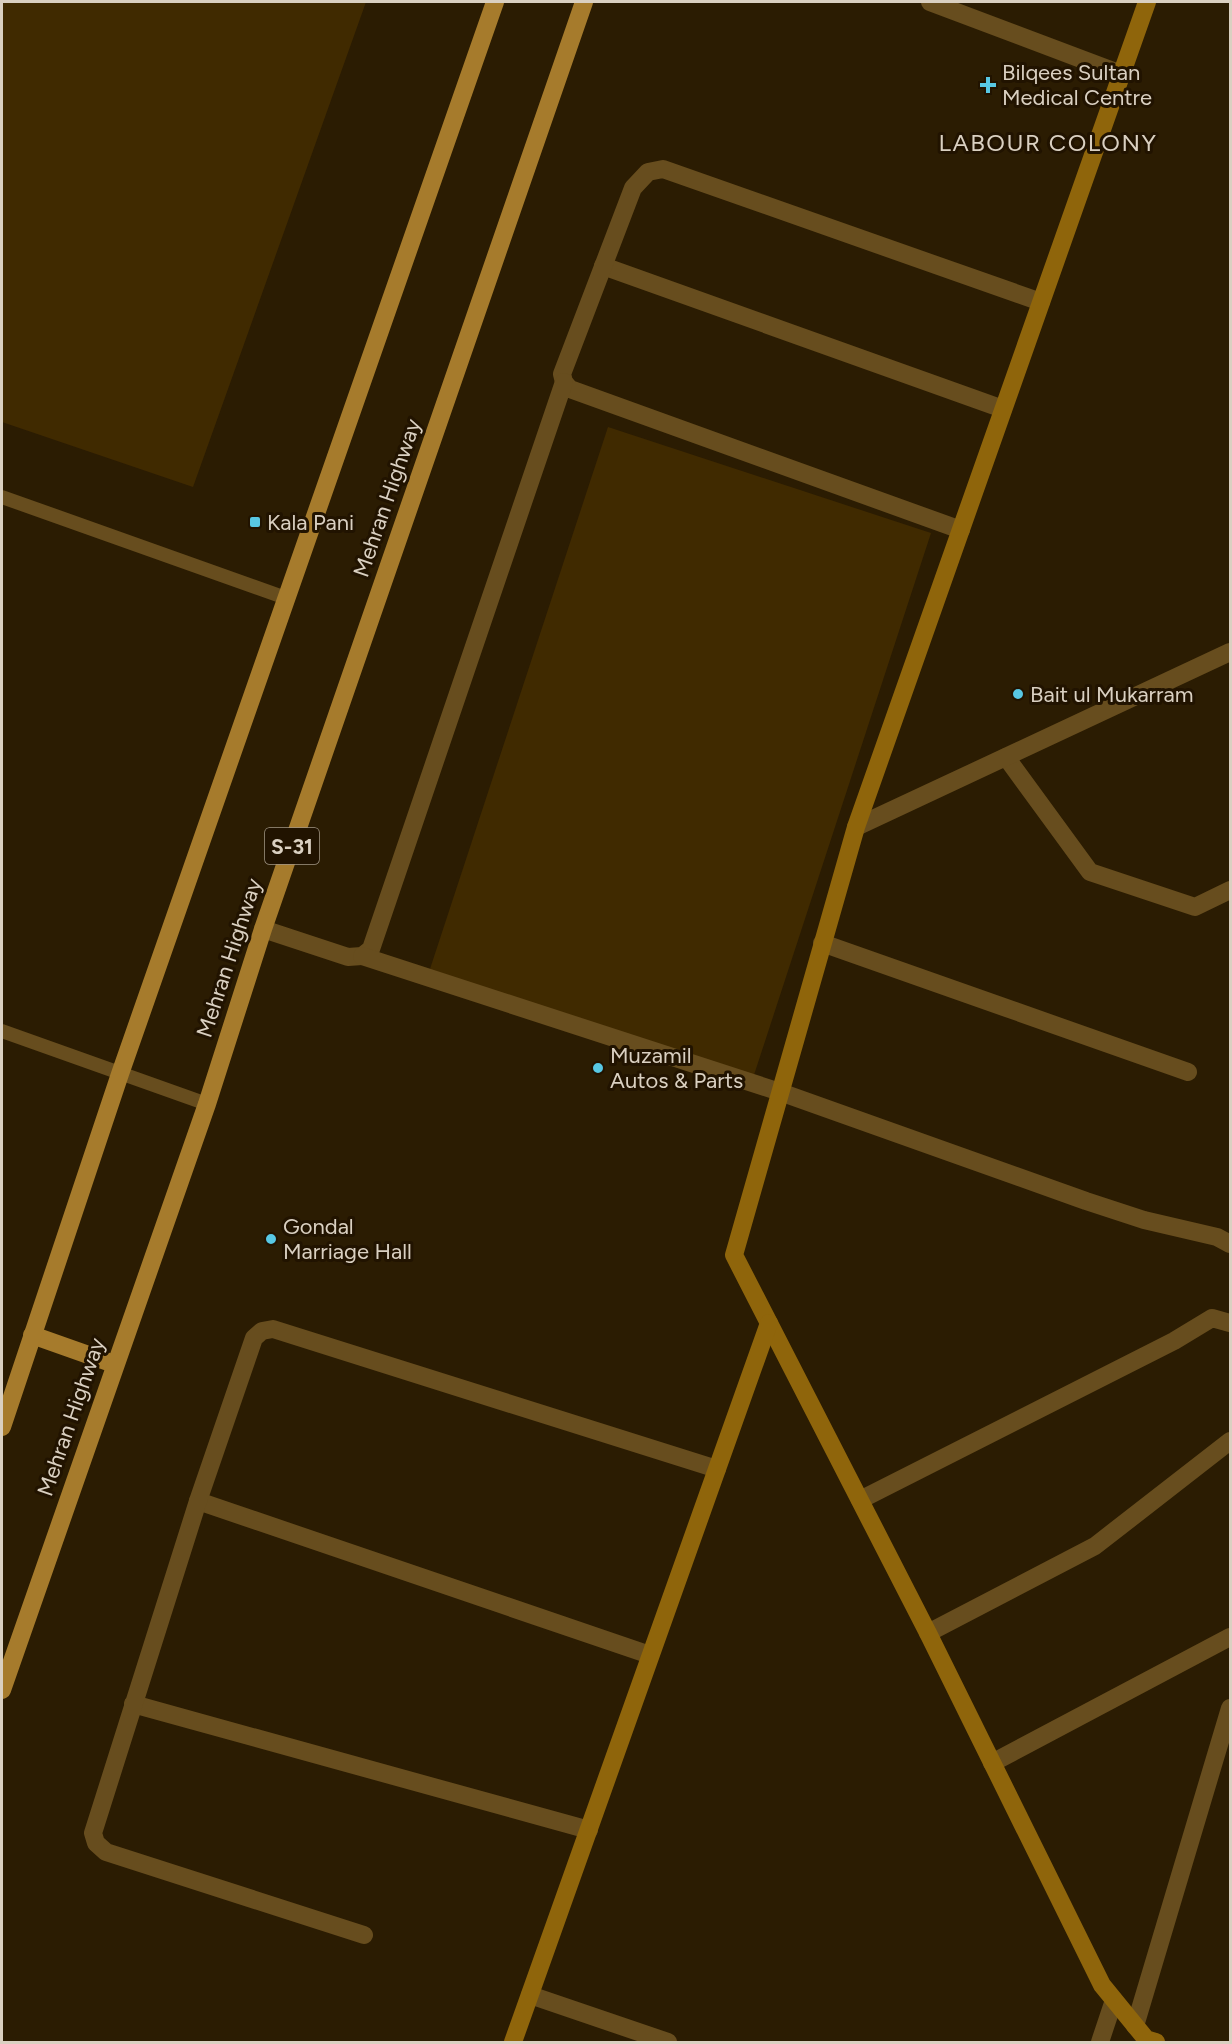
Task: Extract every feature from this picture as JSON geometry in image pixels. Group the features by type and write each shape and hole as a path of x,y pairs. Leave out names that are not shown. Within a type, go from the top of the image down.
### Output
{"main road":[{"path":"2,1427 120,1074 495,2"},
{"name":"Mehran Highway","path":"2,1690 114,1364 207,1104 263,929 584,2"},
{"path":"32,1335 114,1364"}],"street":[{"path":"930,2 1121,74"},
{"path":"1147,2 856,827 734,1255 928,1633 1102,1985 1146,2039 1156,2043"},
{"path":"961,530 570,389 564,382 562,374 633,189 648,172 663,169 1041,302"},
{"path":"603,266 1003,409"},
{"path":"362,956 371,949 564,382"},
{"path":"856,827 1230,652"},
{"path":"1006,757 1090,872 1195,907 1230,890"},
{"path":"263,929 348,957 362,956 780,1092 1086,1202 1144,1220 1217,1237 1230,1244"},
{"path":"822,943 1188,1072"},
{"path":"860,1500 1174,1341 1212,1318 1230,1323"},
{"path":"513,2043 769,1323"},
{"path":"364,1935 106,1852 96,1843 93,1833 198,1501 254,1338 262,1331 273,1329 717,1469"},
{"path":"928,1633 1095,1546 1230,1441"},
{"path":"198,1501 651,1655"},
{"path":"992,1763 1230,1637"},
{"path":"133,1704 588,1830"},
{"path":"1135,2026 1230,1708"},
{"path":"530,1995 668,2043"},
{"path":"1100,2043 1114,2000"}],"lane":[{"path":"2,497 286,598"},
{"path":"2,1031 207,1104"}],"shaded area":[{"path":"2,2 366,2 193,487 2,422"},
{"path":"608,427 931,533 753,1078 429,972"}],"place":[{"name":"Bilqees Sultan Medical Centre","path":"988,85"},
{"name":"Kala Pani","path":"255,522"},
{"name":"Bait ul Mukarram","path":"1018,694"},
{"name":"Muzamil Autos & Parts","path":"598,1068"},
{"name":"Gondal Marriage Hall","path":"271,1239"}],"district":[{"name":"LABOUR COLONY","path":"1048,142"}]}
